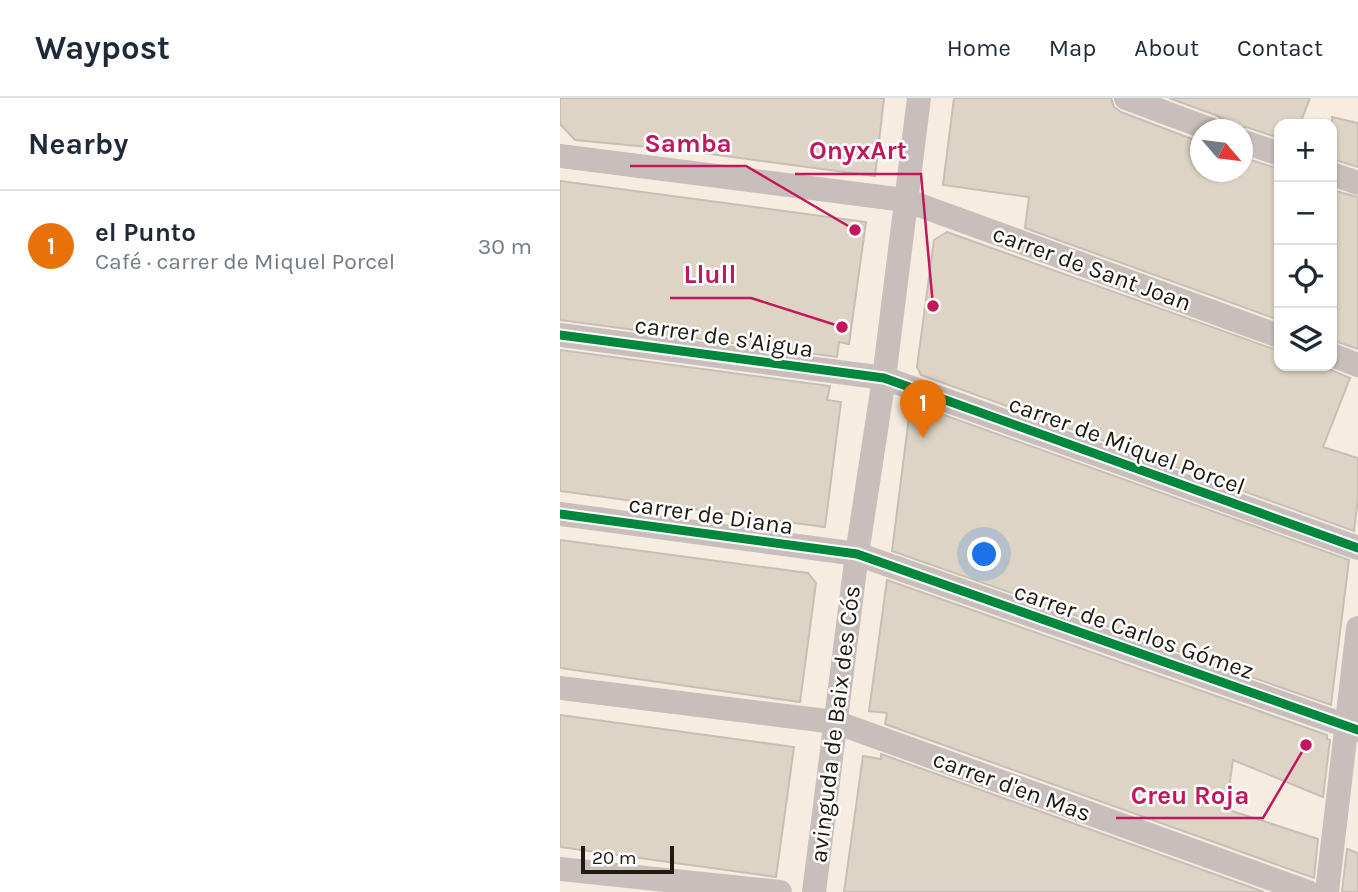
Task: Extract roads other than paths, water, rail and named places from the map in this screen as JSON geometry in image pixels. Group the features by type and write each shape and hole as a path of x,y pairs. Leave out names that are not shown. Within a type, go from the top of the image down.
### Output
{"street":[{"name":"avinguda de Baix des Cós","path":"814,892 919,98"},
{"path":"1126,98 1190,122"},
{"path":"1253,145 1274,152"},
{"name":"carrer de Sant Joan","path":"560,156 905,200 1274,334"},
{"path":"1337,176 1358,183"},
{"name":"carrer de s'Aigua","path":"560,335 884,378"},
{"path":"1337,357 1358,365"},
{"name":"carrer de Miquel Porcel","path":"884,378 1358,548"},
{"name":"carrer de Diana","path":"560,514 857,554"},
{"name":"carrer de Carlos Gómez","path":"857,554 1352,728"},
{"path":"1327,892 1352,728 1358,628"},
{"name":"carrer d'en Mas","path":"560,688 835,722 1308,892"},
{"path":"560,869 780,892"}],"place":[{"name":"Samba","path":"855,230"},
{"name":"OnyxArt","path":"933,306"},
{"name":"Llull","path":"842,327"},
{"name":"el Punto","path":"923,438"},
{"name":"Creu Roja","path":"1306,745"}]}
